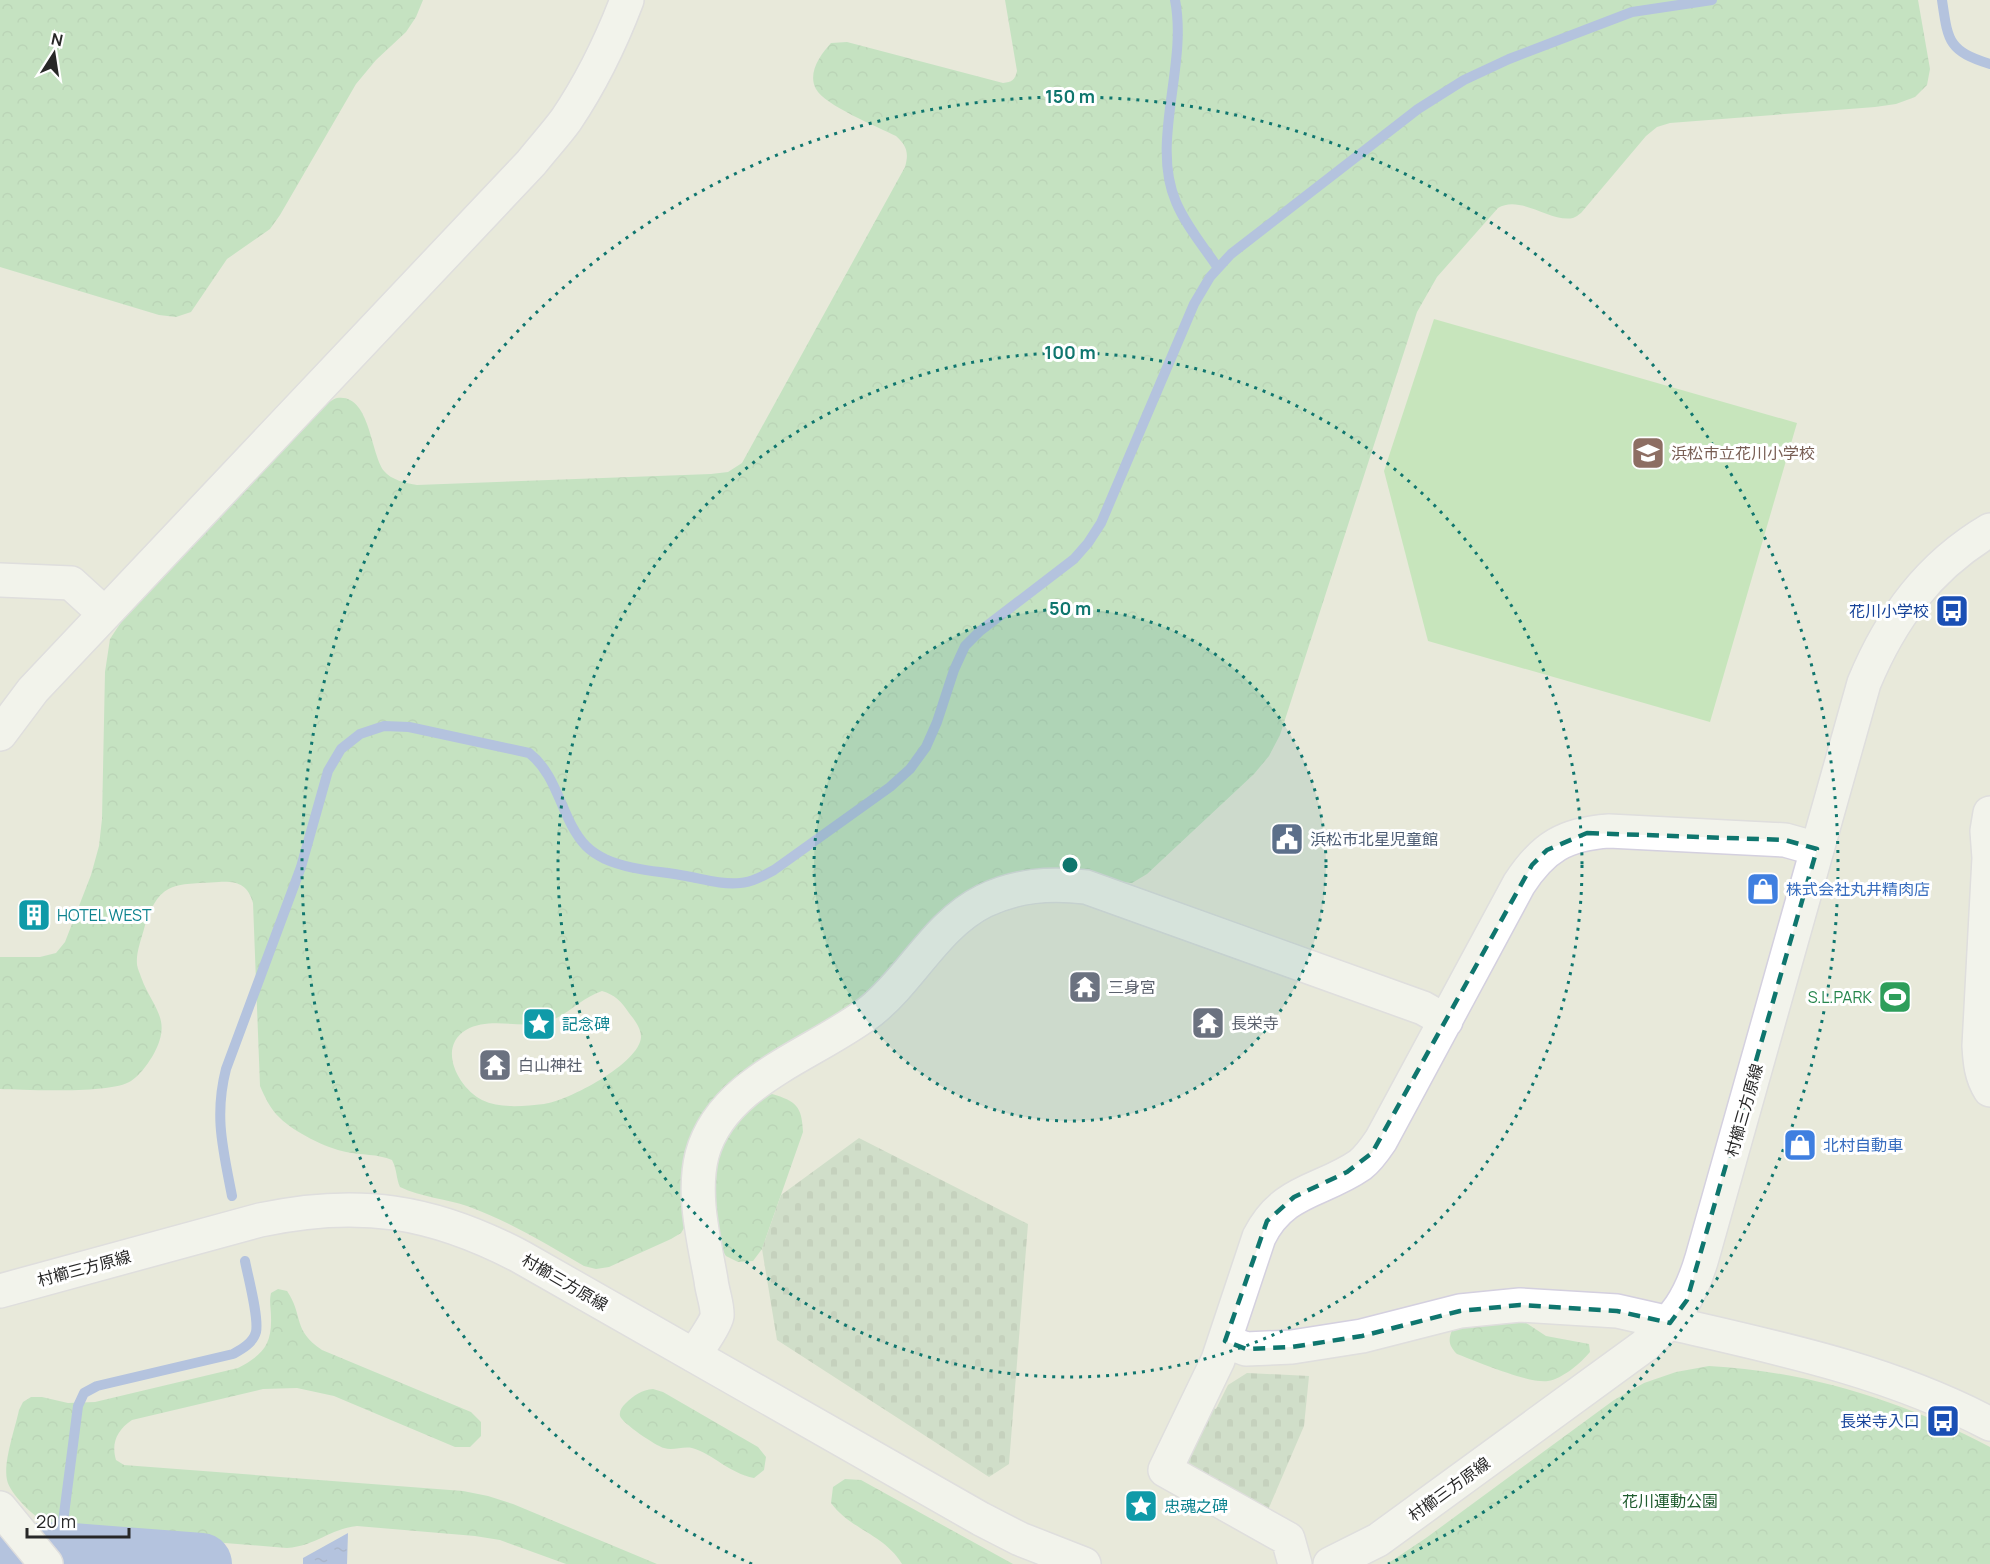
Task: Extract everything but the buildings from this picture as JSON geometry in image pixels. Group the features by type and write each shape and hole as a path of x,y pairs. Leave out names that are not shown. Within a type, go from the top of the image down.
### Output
{"street":[{"path":"0,734 33,690 531,163 565,120 594,74 627,0"},
{"name":"村櫛三方原線","path":"1330,1564 1378,1540 1644,1346 1670,1323 1687,1299 1699,1270 1864,683 1881,645 1909,601 1953,556 1990,530"},
{"path":"0,580 71,583 105,614"},
{"path":"1990,813 1979,1046 1980,1065 1985,1083 1990,1090"},
{"path":"1295,1564 1288,1539 1165,1470 1206,1387 1225,1341 1258,1237 1267,1221 1294,1197 1347,1172 1361,1164 1372,1153 1519,884 1532,865 1547,850 1566,839 1587,833 1609,831 1785,840 1817,849"},
{"path":"694,1356 717,1317 700,1213 698,1183 702,1154 715,1126 733,1102 756,1083 871,1011 891,993 940,935 960,916 982,902 1007,891 1033,885 1060,884 1086,887 1423,1008 1446,1021"},
{"name":"村櫛三方原線","path":"0,1291 293,1213 327,1209 361,1209 394,1212 438,1222 491,1241 981,1519 1020,1539 1084,1564"},
{"path":"1225,1341 1246,1349 1292,1347 1362,1336 1460,1311 1520,1305 1617,1311 1850,1367 1932,1398 1990,1424"},
{"path":"0,1508 46,1564"}],"highlighted area":[{"path":"1587,833 1785,840 1817,849 1687,1300 1670,1323 1617,1311 1520,1305 1460,1311 1362,1336 1292,1347 1246,1349 1225,1341 1267,1221 1294,1197 1347,1172 1372,1153 1532,865 1547,850"}],"green space":[{"path":"0,0 423,0 406,32 376,60 356,84 270,229 227,259 191,312 176,317 159,315 0,267"},
{"path":"1005,0 1918,0 1930,69 1927,85 1915,97 1896,104 1670,123 1657,127 1646,136 1581,213 1573,218 1555,217 1516,204 1498,208 1437,277 1417,312 1280,735 1269,756 1254,774 1147,874 1132,883 1031,873 863,1001 749,1072 687,1223 681,1233 671,1239 609,1267 596,1269 584,1266 527,1233 483,1212 400,1187 392,1160 329,1147 302,1134 286,1123 271,1107 260,1086 253,903 245,888 237,883 179,885 162,893 156,901 144,929 137,964 159,1015 161,1033 152,1057 134,1079 121,1085 88,1090 0,1089 0,957 40,957 56,953 65,942 91,875 99,846 102,819 105,672 110,639 129,610 324,405 337,398 348,399 356,405 368,425 384,471 395,479 417,485 728,472 742,463 905,167 906,150 896,136 840,109 816,89 814,70 823,53 831,43 847,42 1003,83 1013,80 1017,71","holes":["602,991 623,1005 637,1024 641,1037 638,1047 629,1058 601,1079 555,1101 513,1106 497,1105 482,1100 473,1094 459,1077 454,1067 453,1046 457,1037 466,1030 484,1024 532,1024 550,1021"]},
{"path":"1434,319 1797,423 1710,722 1428,641 1384,471"},
{"path":"772,1094 787,1099 796,1106 801,1116 803,1132 762,1249 753,1261 738,1262 726,1256 718,1244 710,1184 726,1132 757,1099"},
{"path":"859,1138 1028,1224 1009,1464 989,1477 777,1340 762,1249 781,1195"},
{"path":"278,1289 287,1291 306,1336 322,1350 471,1412 481,1422 481,1436 470,1447 455,1447 334,1396 297,1388 263,1389 132,1420 116,1437 114,1448 116,1460 124,1465 463,1491 513,1504 657,1564 566,1564 500,1540 357,1526 338,1530 297,1547 287,1548 75,1531 48,1524 30,1511 18,1498 9,1486 6,1473 10,1445 23,1402 31,1397 42,1397 68,1403 95,1402 238,1368 253,1359 264,1348 270,1335 271,1293"},
{"path":"1520,1319 1546,1336 1589,1344 1590,1352 1565,1374 1553,1380 1539,1381 1502,1371 1457,1354 1450,1345 1453,1328"},
{"name":"花川運動公園","path":"1709,1366 1782,1374 1854,1391 1923,1416 1990,1447 1990,1564 1387,1564 1614,1400 1644,1383 1676,1372"},
{"path":"1247,1373 1309,1376 1304,1426 1265,1517 1180,1470 1210,1407 1216,1409 1228,1385"},
{"path":"653,1389 663,1392 758,1447 766,1457 764,1470 754,1478 745,1476 700,1451 692,1448 664,1448 640,1434 622,1419 620,1411 635,1396 645,1390"},
{"path":"845,1479 861,1480 1013,1564 902,1564 886,1546 848,1520 831,1503 833,1487"}],"water":[{"path":"348,1533 347,1564 303,1564 303,1558"}],"waterway":[{"path":"1175,0 1178,25 1168,129 1169,179 1176,202 1185,219 1218,268"},
{"path":"232,1196 220,1117 222,1086 226,1069 301,867 328,771 341,749 360,734 384,726 409,727 529,753 547,774 578,835 588,848 605,859 634,868 726,883 749,881 774,870 890,787 910,769 926,747 965,646 980,631 1074,559 1088,543 1101,523 1194,304 1210,277 1231,254 1418,109 1464,80 1509,59 1632,12 1712,0"},
{"path":"1942,0 1946,25 1952,42 1966,54 1990,64"},
{"path":"59,1553 78,1406 84,1393 97,1386 233,1354 247,1345 255,1336 257,1325 245,1261"},
{"path":"0,1556 59,1553 201,1564"}],"place":[{"name":"浜松市立花川小学校","path":"1648,453"},
{"name":"花川小学校","path":"1952,611"},
{"name":"浜松市北星児童館","path":"1287,839"},
{"name":"株式会社丸井精肉店","path":"1763,889"},
{"name":"HOTEL WEST","path":"34,915"},
{"name":"三身宮","path":"1085,987"},
{"name":"S.L.PARK","path":"1895,997"},
{"name":"長栄寺","path":"1208,1023"},
{"name":"記念碑","path":"539,1024"},
{"name":"白山神社","path":"495,1065"},
{"name":"北村自動車","path":"1800,1145"},
{"name":"長栄寺入口","path":"1943,1421"},
{"name":"忠魂之碑","path":"1141,1506"}]}
